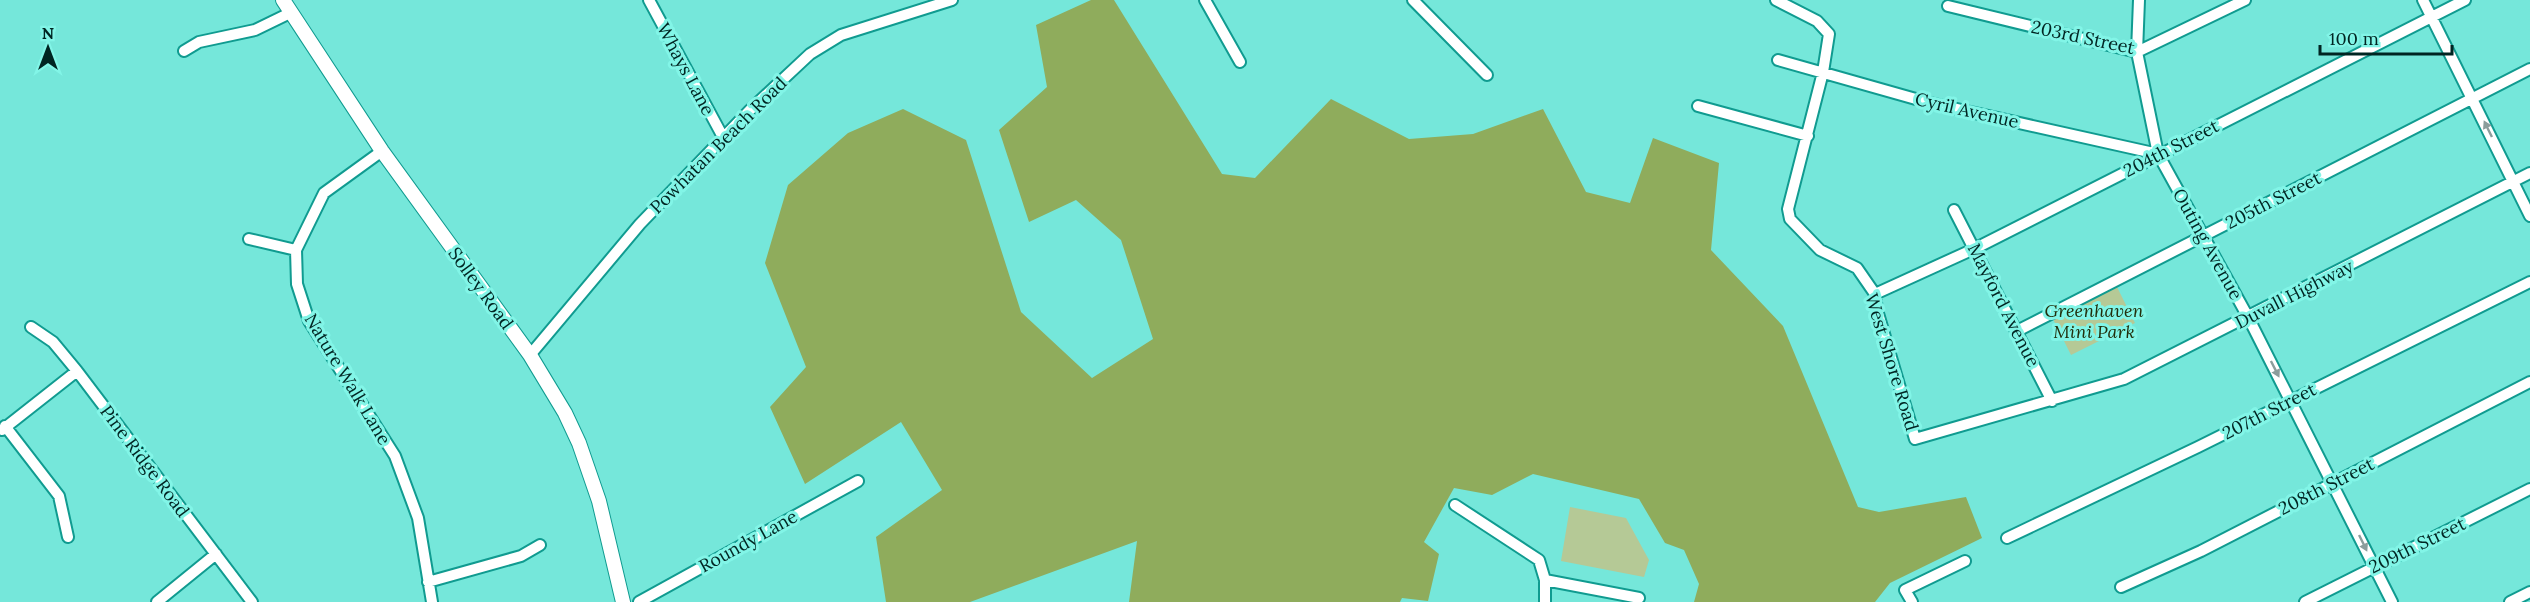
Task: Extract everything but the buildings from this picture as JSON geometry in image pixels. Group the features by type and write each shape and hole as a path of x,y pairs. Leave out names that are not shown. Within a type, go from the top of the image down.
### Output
{"main road":[{"name":"Solley Road","path":"283,0 382,151 530,355 565,413 579,443 598,501 623,602"}],"street":[{"name":"Whays Lane","path":"649,0 723,138"},
{"name":"Powhatan Beach Road","path":"530,355 640,224 770,90 825,44 877,21 952,0"},
{"path":"1205,0 1240,62"},
{"path":"1413,0 1487,75"},
{"name":"West Shore Road","path":"1776,0 1817,21 1829,34 1823,72 1788,209 1790,219 1820,250 1857,268 1875,294 1877,310 1916,439 2052,401"},
{"name":"Outing Avenue","path":"2139,0 2137,52 2158,154 2205,235 2248,317 2392,602"},
{"name":"203rd Street","path":"1948,6 2137,52 2245,0"},
{"path":"2423,0 2530,216"},
{"name":"204th Street","path":"1875,294 1976,248 2465,0"},
{"path":"184,51 199,42 255,30 291,14"},
{"name":"Cyril Avenue","path":"1778,60 1930,103 2158,154"},
{"name":"205th Street","path":"2017,331 2530,69"},
{"path":"1698,105 1808,136"},
{"name":"Nature Walk Lane","path":"382,151 336,181 324,193 296,250 297,285 309,321 395,456 418,518 432,602"},
{"name":"Duvall Highway","path":"2052,401 2124,379 2530,173"},
{"name":"Mayford Avenue","path":"1954,210 1976,248 2052,401"},
{"path":"249,239 296,250"},
{"name":"207th Street","path":"2007,538 2198,447 2530,282"},
{"name":"Pine Ridge Road","path":"31,327 53,342 77,371 252,602"},
{"path":"68,537 59,496 3,429 77,371"},
{"name":"208th Street","path":"2121,588 2201,551 2530,382"},
{"name":"Roundy Lane","path":"639,602 858,481"},
{"name":"209th Street","path":"2305,602 2530,489"},
{"path":"1455,505 1539,560 1545,580 1545,602"},
{"path":"428,582 521,556 540,545"},
{"path":"157,602 216,554"},
{"path":"1912,602 1905,590 1965,561"},
{"path":"1545,580 1640,598"},
{"path":"2510,602 2530,592"}],"green space":[{"path":"1091,0 1114,0 1222,174 1255,178 1331,99 1409,139 1473,134 1543,109 1586,192 1630,203 1653,138 1719,163 1711,250 1783,326 1858,507 1879,512 1966,497 1982,538 1890,583 1875,602 1694,602 1699,584 1684,550 1665,543 1639,499 1533,474 1492,495 1454,488 1424,542 1439,554 1428,601 1402,598 1400,602 1129,602 1137,541 970,602 886,602 876,537 942,490 901,422 805,484 770,407 806,367 765,263 788,185 848,133 903,109 966,140 1021,312 1092,378 1153,339 1121,240 1076,200 1029,222 999,130 1047,87 1036,25"},
{"name":"Greenhaven Mini Park","path":"2117,287 2135,323 2071,355 2053,319"},
{"path":"1570,507 1626,518 1649,560 1644,577 1561,561"}]}
